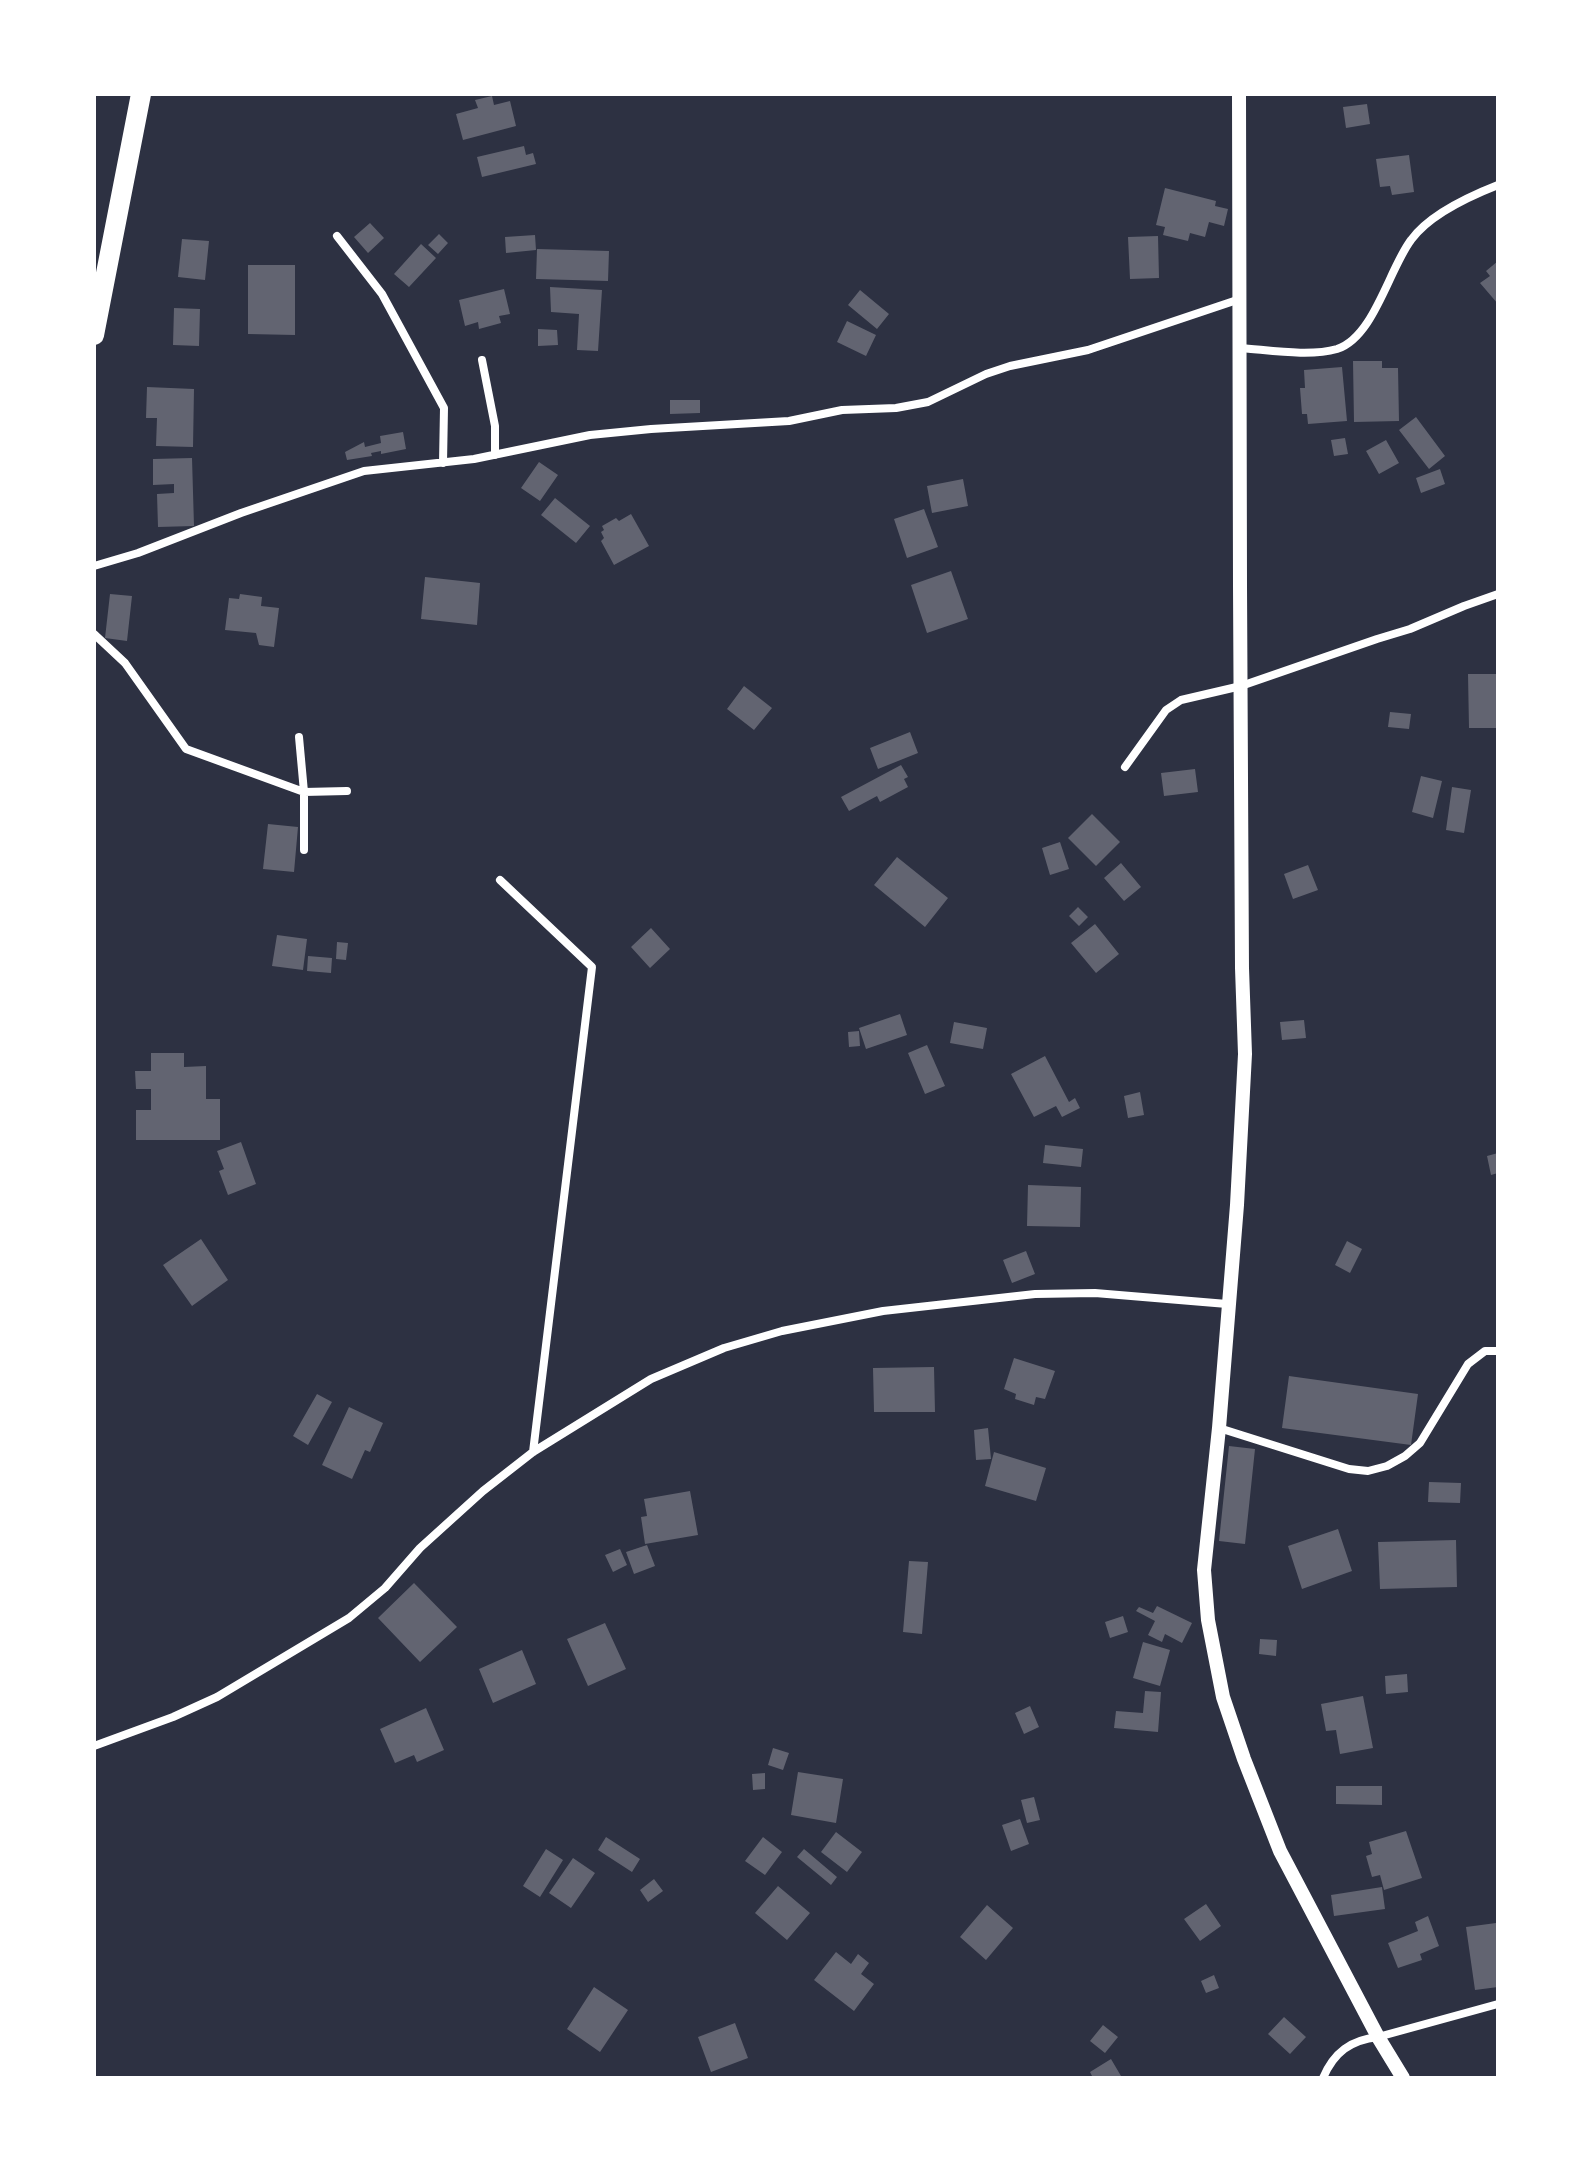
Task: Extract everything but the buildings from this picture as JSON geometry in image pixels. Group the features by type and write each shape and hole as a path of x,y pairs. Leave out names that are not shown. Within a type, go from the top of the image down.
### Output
{"main road":[{"path":"94,335 141,94"}],"street":[{"path":"1239,94 1242,968 1245,1054 1237,1205 1204,1570 1208,1620 1223,1697 1280,1851 1378,2037 1403,2078"},
{"path":"1240,348 1316,352 1340,348 1368,322 1384,295 1399,258 1413,237 1430,221 1469,197 1498,185"},
{"path":"337,236 382,294 444,408 443,463"},
{"path":"94,566 364,471 495,455 590,435 789,421 842,410 896,408 928,402 1010,366 1088,350 1240,299"},
{"path":"482,360 495,426 495,455"},
{"path":"1125,767 1166,710 1181,700 1241,686 1410,629 1498,594"},
{"path":"94,634 125,663 186,749 304,792 347,791"},
{"path":"299,737 304,792 304,850"},
{"path":"500,880 592,967 533,1452"},
{"path":"94,1746 217,1697 349,1618 385,1588 420,1548 483,1491 533,1452 651,1379 724,1348 782,1331 883,1311 1035,1294 1095,1293 1227,1304"},
{"path":"1219,1428 1349,1469 1368,1471 1387,1466 1420,1443 1468,1364 1485,1351 1498,1351"},
{"path":"1323,2078 1339,2052 1349,2044 1498,2004"}]}
